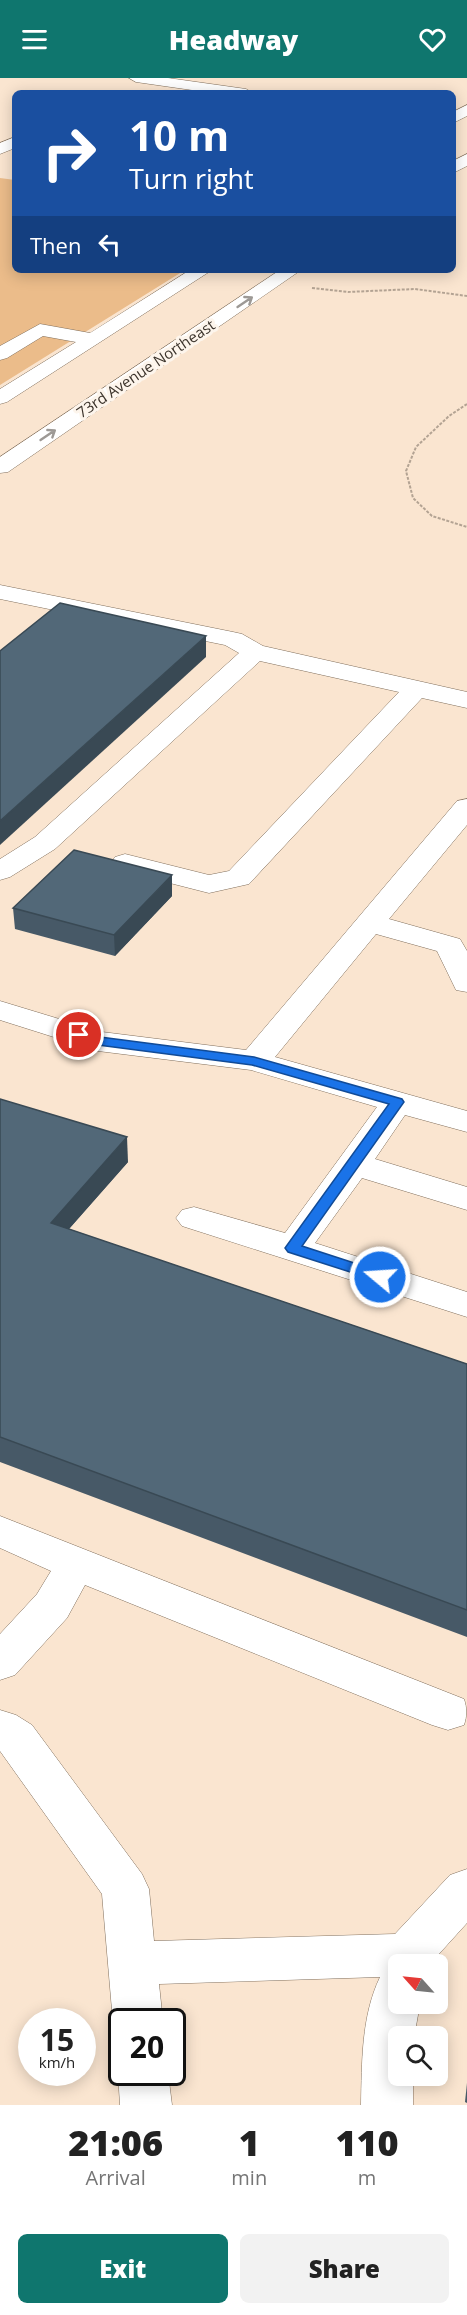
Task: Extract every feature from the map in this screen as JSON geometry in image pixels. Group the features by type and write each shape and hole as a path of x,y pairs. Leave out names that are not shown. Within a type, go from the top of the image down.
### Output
{"street":[{"path":"136,78 224,90"},
{"path":"0,398 198,273"},
{"name":"73rd Avenue Northeast","path":"39,418 270,276"},
{"name":"73rd Avenue Northeast","path":"0,467 270,276"},
{"path":"0,354 40,330 93,339"},
{"path":"0,592 233,639 255,652 467,700"},
{"path":"0,871 45,843 255,652"},
{"path":"45,843 209,884 239,878 417,688"},
{"path":"254,1061 467,807"},
{"path":"369,923 449,945 467,983"},
{"path":"0,1010 98,1041 254,1061 467,1122"},
{"path":"293,1248 397,1102"},
{"path":"354,1164 467,1199"},
{"path":"194,1218 467,1305"},
{"path":"0,1531 76,1564 448,1712"},
{"path":"0,1664 52,1606 76,1564"},
{"path":"0,1728 16,1738 125,1889 137,2008"},
{"path":"417,1954 467,1890"},
{"path":"132,1963 388,1970"},
{"path":"387,2105 388,2039 394,2014"},
{"path":"144,2086 146,2105"}],"path":[{"path":"270,276 348,292 415,289 467,296"},
{"path":"467,404 449,416 416,447 406,471 413,498 432,516 467,527"}],"shaded area":[{"path":"0,178 12,180 12,273 180,273 0,385"}],"building":[{"path":"60,603 206,636 0,821 0,651"},
{"path":"74,850 172,875 114,935 13,908"},
{"path":"0,1099 127,1137 51,1223 467,1364 467,1610 0,1437"}],"route":[{"path":"79,1035 98,1041 254,1061 397,1102 293,1248 380,1277"}]}
